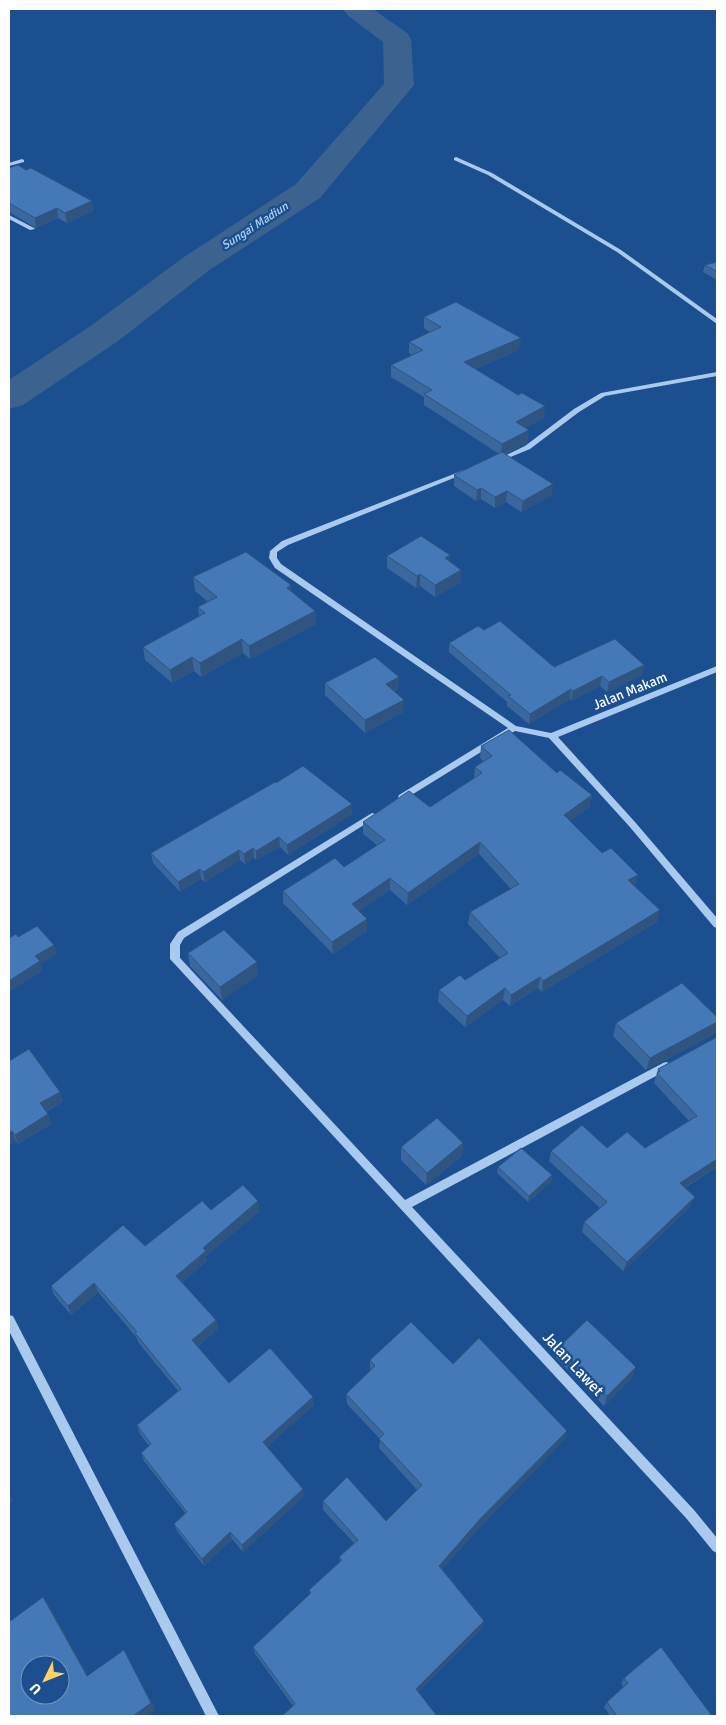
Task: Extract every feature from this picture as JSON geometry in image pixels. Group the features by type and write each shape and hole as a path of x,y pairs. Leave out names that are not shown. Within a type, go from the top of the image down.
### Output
{"street":[{"path":"456,159 490,174 619,250 717,322"},
{"path":"9,165 22,161"},
{"path":"9,217 32,229"},
{"path":"486,463 528,448 586,402 602,394 717,374"},
{"path":"469,470 285,543 274,550 273,558 278,566 514,728 552,736 632,824 717,924"},
{"name":"Jalan Makam","path":"552,736 717,669"},
{"path":"398,800 514,728"},
{"name":"Jalan Lawet","path":"381,810 181,935 175,944 175,960 684,1507 717,1547"},
{"path":"404,1206 674,1062"},
{"path":"9,1320 213,1716"}],"building":[{"path":"18,165 26,170 31,168 92,201 65,213 57,208 35,218 9,203 9,168"},
{"path":"717,262 717,272 705,265"},
{"path":"456,302 521,338 464,362 518,395 522,393 545,406 516,422 529,430 502,444 424,394 432,390 391,365 423,350 409,342 441,327 424,317"},
{"path":"502,452 553,484 523,501 507,491 495,497 481,488 477,490 454,475"},
{"path":"421,536 450,555 445,558 461,570 435,585 420,574 417,576 387,556"},
{"path":"246,552 291,585 287,588 315,611 249,646 242,639 200,663 192,657 170,670 143,647 205,613 198,607 217,597 193,577"},
{"path":"500,621 554,667 615,639 644,665 609,682 602,676 573,691 571,689 530,714 508,696 511,695 449,643 478,626 484,630"},
{"path":"375,657 399,677 386,684 404,700 365,720 325,683"},
{"path":"509,730 557,773 560,770 592,795 564,815 602,853 611,848 638,875 628,880 660,910 543,981 540,977 511,995 505,988 467,1016 439,990 460,975 465,980 508,953 470,912 519,884 480,842 408,893 390,878 352,904 367,919 332,942 283,891 335,858 344,867 385,840 363,822 409,791 430,807 482,773 475,767 492,756 481,746"},
{"path":"303,766 352,804 287,845 279,837 256,851 253,848 244,854 239,850 203,872 200,869 178,882 151,853 276,783"},
{"path":"37,926 54,945 35,956 40,961 9,981 9,938 16,934 18,937"},
{"path":"224,930 257,962 220,987 188,953"},
{"path":"682,983 717,1017 717,1022 650,1058 616,1023"},
{"path":"717,1037 717,1159 680,1183 695,1197 627,1262 584,1222 607,1202 551,1151 582,1125 607,1148 627,1132 645,1148 697,1116 657,1073 660,1071 658,1069"},
{"path":"29,1049 60,1092 40,1103 48,1114 15,1135 12,1131 9,1133 9,1061"},
{"path":"437,1118 463,1143 427,1173 401,1147"},
{"path":"521,1148 552,1175 529,1196 498,1167"},
{"path":"243,1185 258,1201 203,1248 206,1251 176,1276 216,1320 192,1340 229,1383 270,1348 313,1397 263,1442 303,1489 242,1545 230,1532 202,1559 174,1524 187,1512 141,1453 151,1444 137,1425 181,1389 135,1333 137,1332 94,1283 68,1306 51,1286 123,1225 145,1246 202,1201 211,1210"},
{"path":"587,1320 636,1367 607,1396 559,1347"},
{"path":"411,1322 453,1364 479,1338 567,1431 481,1518 439,1566 484,1621 416,1689 437,1716 282,1716 295,1704 253,1647 311,1593 309,1590 342,1560 339,1557 358,1540 323,1501 347,1477 386,1521 422,1485 379,1439 384,1434 346,1394 375,1366 370,1360"},
{"path":"43,1597 87,1676 124,1650 151,1703 133,1716 9,1716 9,1622"},
{"path":"661,1647 712,1716 617,1716 607,1702 628,1683 624,1678"}],"waterway":[{"name":"Sungai Madiun","path":"9,397 105,333 196,264 308,191 399,85 397,39 356,9"}]}
